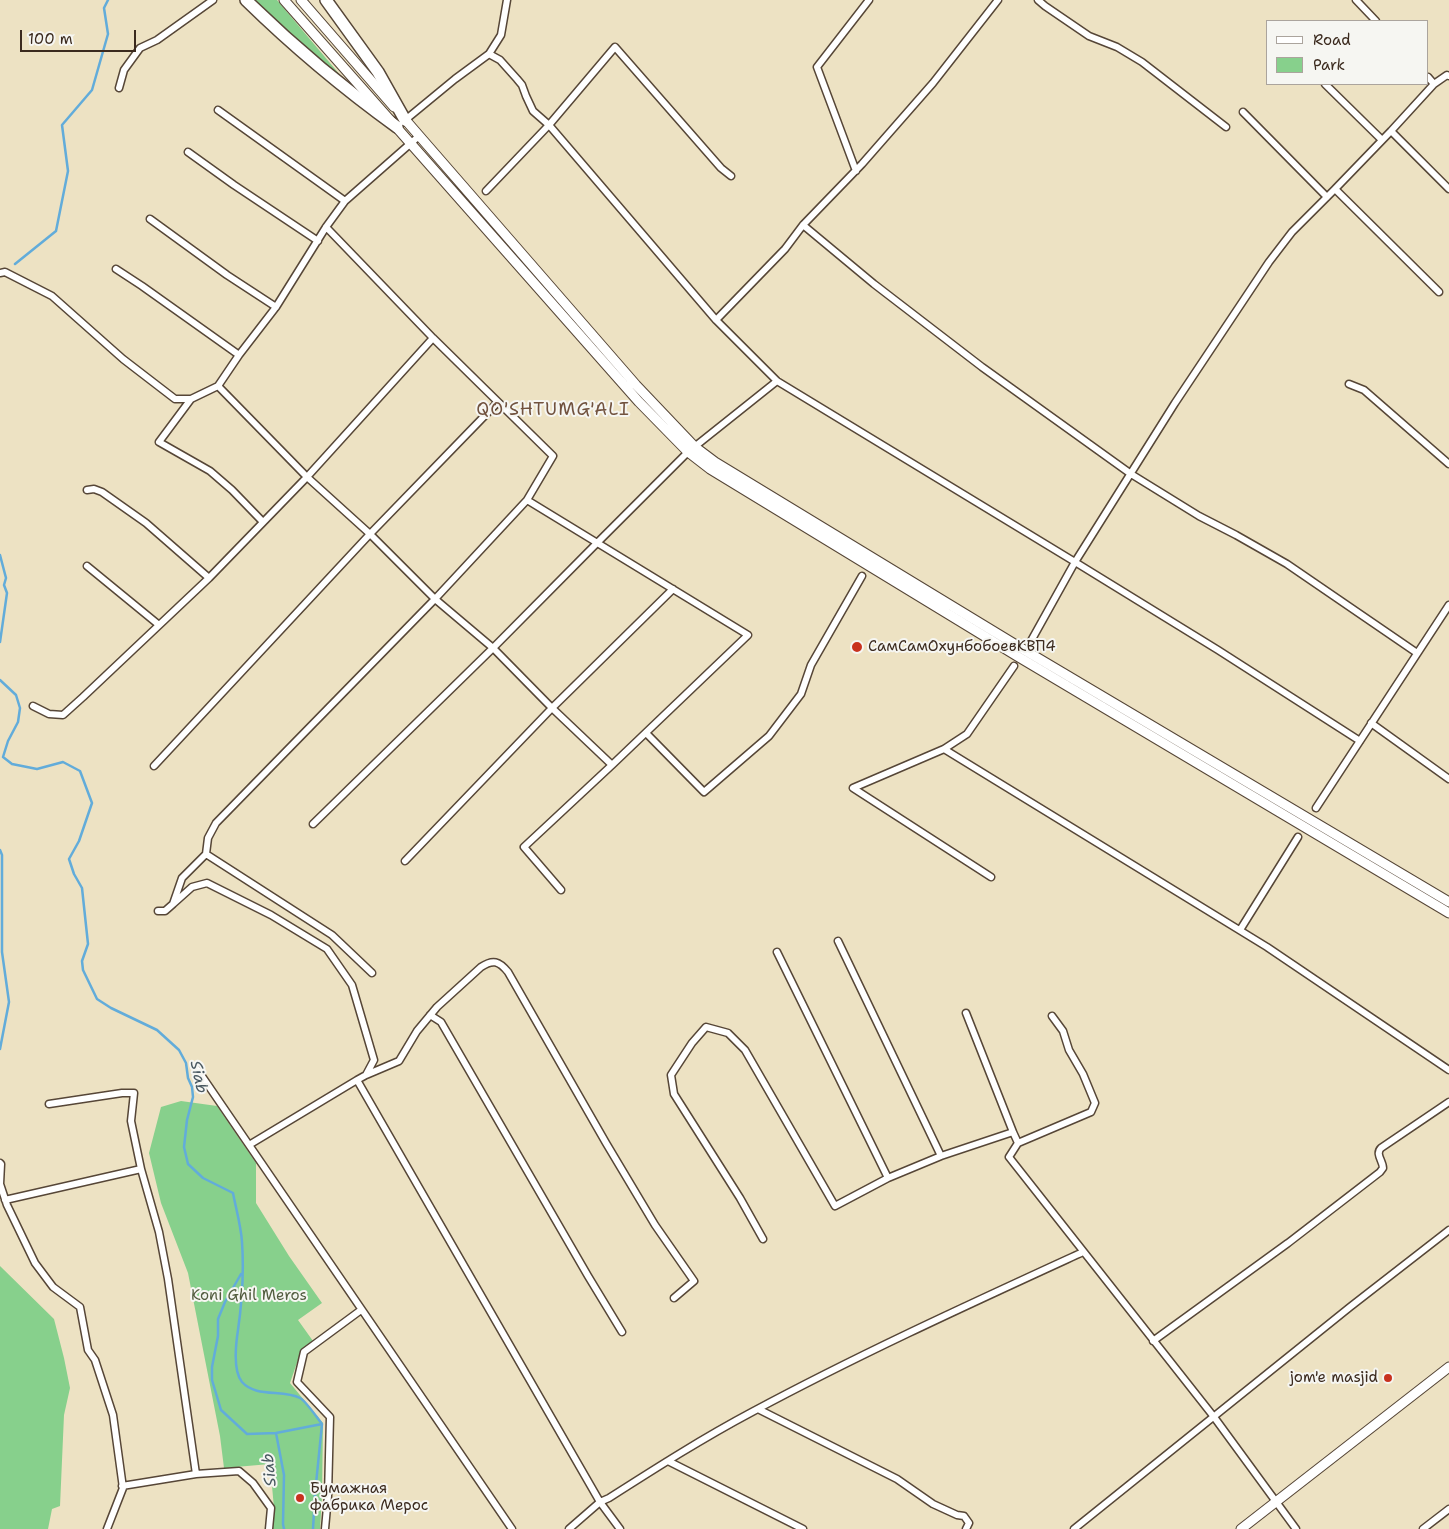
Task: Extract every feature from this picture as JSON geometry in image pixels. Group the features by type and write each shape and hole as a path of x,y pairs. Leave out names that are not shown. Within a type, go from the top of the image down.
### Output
{"highway":[{"path":"246,0 274,28 355,96 401,123"},
{"path":"330,3 378,72 401,123"}],"main road":[{"path":"284,0 401,123 419,136 710,469 1017,656 1449,913"},
{"path":"301,0 401,123 411,143 619,380 692,450 716,462 1026,651 1449,902"},
{"path":"1241,1529 1449,1368"}],"street":[{"path":"119,88 124,70 140,48 157,40 213,0"},
{"path":"401,123 489,54 502,35 507,0"},
{"path":"856,171 817,67 869,0"},
{"path":"716,320 785,249 804,225 856,171 933,83 998,0"},
{"path":"1038,0 1090,36 1117,46 1142,62 1226,127"},
{"path":"1356,0 1375,20"},
{"path":"486,192 549,125 615,48 721,168 731,176"},
{"path":"489,54 500,60 517,79 522,85 533,111 549,125 716,320 777,381 1218,650 1360,741"},
{"path":"1031,640 1075,562 1175,403 1269,262 1292,232 1392,131 1434,84 1447,75 1449,76"},
{"path":"1429,78 1434,84"},
{"path":"1326,85 1382,140"},
{"path":"218,110 346,201"},
{"path":"1243,112 1327,197"},
{"path":"1392,131 1449,189"},
{"path":"262,522 232,490 210,471 159,442 191,400 218,386 276,307 326,227 346,201 419,136"},
{"path":"188,152 318,241"},
{"path":"1335,190 1439,292"},
{"path":"150,220 227,275 276,307"},
{"path":"804,225 874,284 982,367 1131,474 1199,516 1236,534 1287,564 1417,653"},
{"path":"173,904 182,878 206,854 208,838 216,823 435,599 527,500 553,456 433,338 326,227"},
{"path":"116,269 239,355"},
{"path":"0,273 5,272 52,296 124,359 175,399 191,400"},
{"path":"33,706 49,714 63,715 209,578 307,477 433,338"},
{"path":"313,824 692,450 777,381"},
{"path":"1349,384 1364,390 1449,464"},
{"path":"218,386 307,477 370,534 435,599 493,648 612,766"},
{"path":"154,766 370,534 498,402"},
{"path":"87,490 94,489 102,492 146,523 209,578"},
{"path":"527,500 748,634 612,766 524,846 561,890"},
{"path":"86,566 160,625"},
{"path":"646,733 704,792 769,736 801,694 811,665 862,576"},
{"path":"405,861 552,708 673,589"},
{"path":"1316,808 1370,723 1446,614 1449,605"},
{"path":"991,877 853,788 944,749 967,734 1014,666"},
{"path":"1370,723 1449,779"},
{"path":"944,749 1267,947 1449,1070"},
{"path":"1240,930 1298,837"},
{"path":"206,854 332,935 372,973"},
{"path":"158,911 165,911 192,887 207,883 272,915 327,949 352,985 374,1060 366,1075"},
{"path":"838,941 941,1156"},
{"path":"777,952 888,1178"},
{"path":"249,1145 357,1080 399,1061 417,1031 437,1007 481,967 488,962 495,962 502,965 508,972 654,1224 694,1281 674,1298"},
{"path":"966,1013 1018,1142"},
{"path":"430,1015 441,1022 622,1332"},
{"path":"1052,1016 1063,1031 1069,1050 1083,1074 1094,1103 1091,1112 1018,1142 1009,1158 1152,1342 1214,1417 1296,1529"},
{"path":"763,1239 740,1198 674,1094 671,1074 692,1043 706,1027 728,1033 744,1050 835,1206 888,1178 941,1156 1013,1132"},
{"path":"197,1069 512,1529"},
{"path":"357,1080 600,1502 620,1529"},
{"path":"49,1104 122,1093 134,1093 131,1121 141,1169 159,1232 168,1279 196,1474"},
{"path":"1152,1342 1288,1243 1380,1172 1383,1168 1383,1163 1378,1155 1378,1151 1449,1102"},
{"path":"0,1163 0,1184 5,1200 35,1263 53,1287 80,1307 88,1350 95,1360 113,1415 122,1486 107,1529"},
{"path":"5,1200 141,1169"},
{"path":"1074,1529 1350,1307 1449,1230"},
{"path":"569,1529 600,1502 668,1460 758,1409 926,1325 1083,1252"},
{"path":"325,1529 328,1496 330,1416 297,1382 304,1352 362,1310"},
{"path":"758,1409 897,1479 933,1504 957,1515 964,1516 970,1522 966,1529"},
{"path":"668,1460 803,1529"},
{"path":"122,1486 196,1474 239,1471 253,1483 271,1508 269,1529"},
{"path":"1423,1529 1449,1509"}],"green space":[{"path":"254,0 277,0 356,94"},
{"name":"Koni Ghil Meros","path":"181,1101 217,1106 256,1163 256,1203 289,1256 322,1303 298,1320 313,1341 301,1351 290,1383 323,1423 320,1529 272,1529 274,1508 270,1464 224,1468 220,1436 188,1273 161,1203 149,1153 161,1107"},
{"path":"0,1266 54,1319 70,1388 64,1415 60,1506 52,1509 48,1529 0,1529"}],"waterway":[{"path":"15,264 56,231 68,171 62,125 92,90 108,34 104,8 108,0"},
{"name":"Siab","path":"0,555 6,578 4,585 7,593 0,642"},
{"name":"Siab","path":"0,680 16,695 20,708 18,722 8,741 3,757 12,764 37,769 63,762 80,771 92,803 79,841 69,859 74,874 82,888 88,944 82,961 83,970 97,999 111,1008 157,1030 179,1050 186,1063 193,1097 187,1120 184,1147 188,1164 203,1178 233,1193 241,1230 243,1253 242,1297 236,1349 236,1364 239,1377 248,1387 255,1390 293,1395 300,1398 322,1424 276,1433 284,1475 284,1529"},
{"path":"0,850 2,855 2,952 9,1002 0,1049"},
{"path":"241,1274 225,1302 218,1319 218,1336 212,1367 212,1380 221,1410 247,1434 276,1433"},
{"path":"313,1529 322,1424"}],"place":[{"name":"СамСамОхунбобоевКВП4","path":"857,647"},
{"name":"jom'e masjid","path":"1388,1378"},
{"name":"Бумажная фабрика Мерос","path":"300,1498"}],"district":[{"name":"QO'SHTUMG'ALI","path":"553,410"}]}
